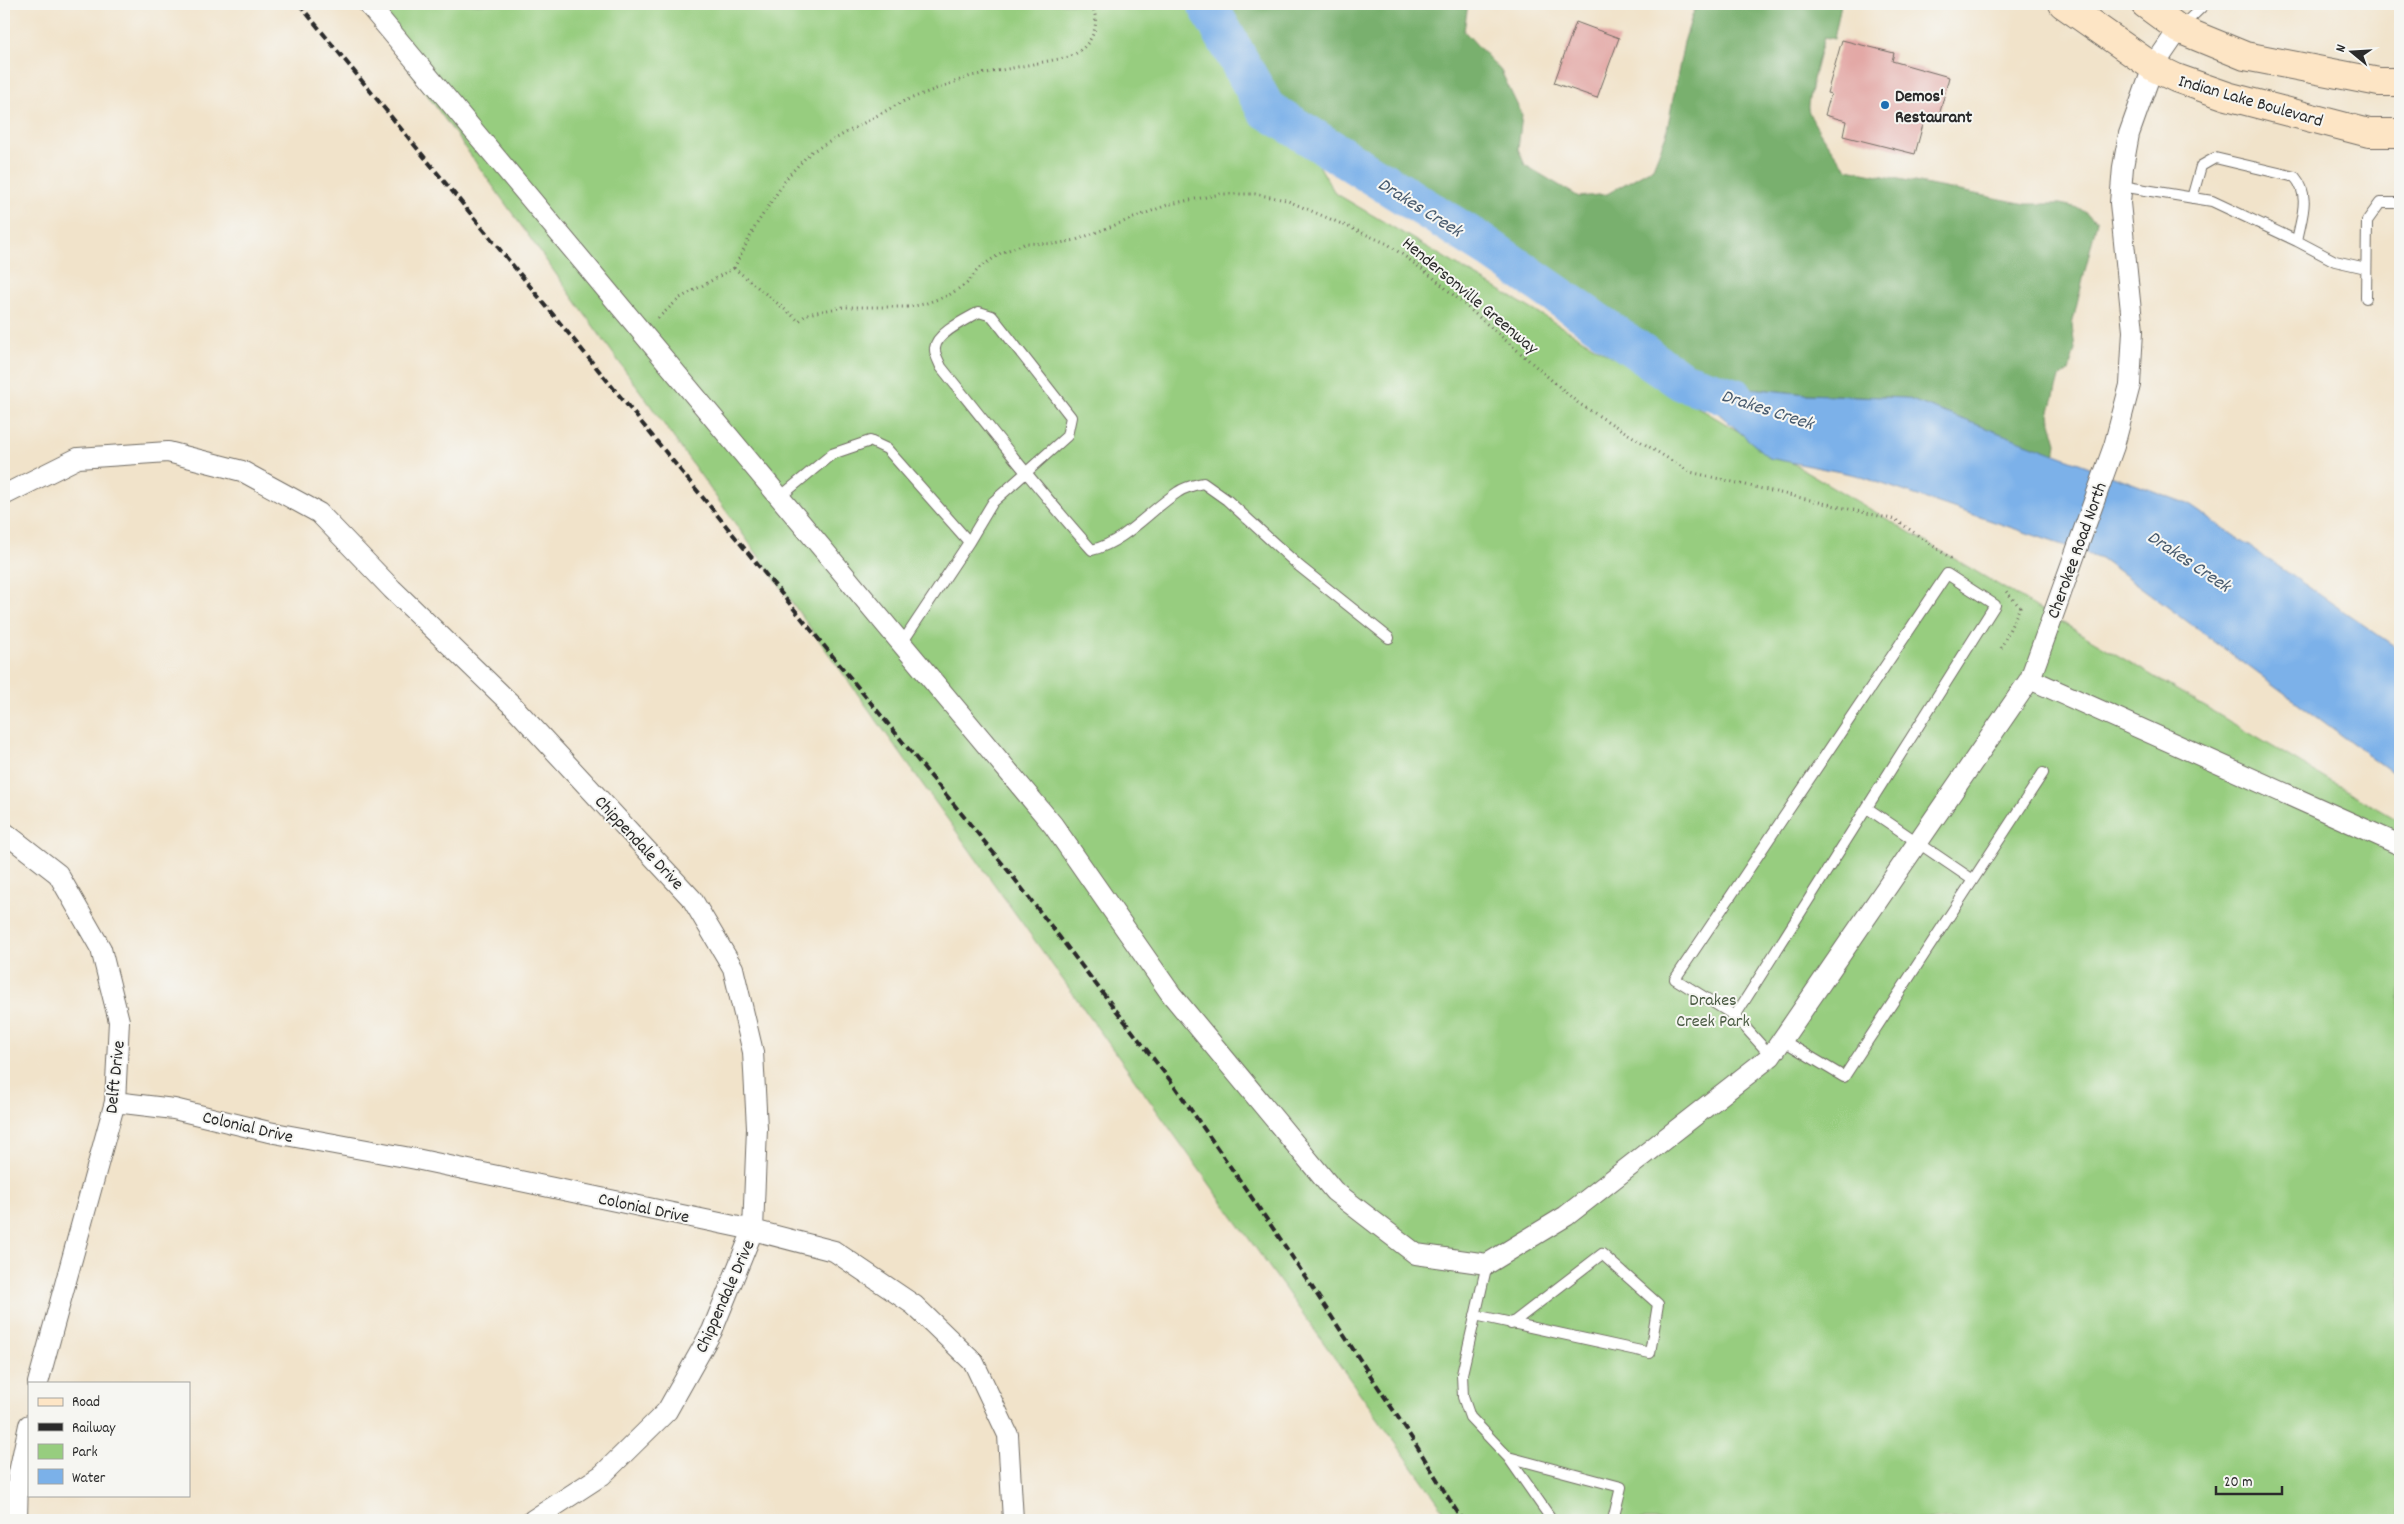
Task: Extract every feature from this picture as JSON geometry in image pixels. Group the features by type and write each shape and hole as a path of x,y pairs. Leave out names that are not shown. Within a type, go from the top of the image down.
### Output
{"main road":[{"name":"Indian Lake Boulevard","path":"2063,4 2153,67 2176,78 2226,96 2369,133 2400,133"},
{"path":"2145,4 2179,29 2245,56 2379,82 2400,82"}],"street":[{"path":"368,4 1053,825 1171,994 1334,1191 1416,1254 1487,1264"},
{"name":"Cherokee Road North","path":"1487,1264 1566,1216 1771,1056 2030,679 2060,590 2114,446 2130,385 2133,330 2120,203 2121,186 2129,134 2153,67 2179,29"},
{"name":"Chippendale Drive","path":"4,495 78,458 168,452 242,471 319,513 392,589 512,706 692,899 733,968 753,1052 757,1128 753,1230 712,1331 668,1411 602,1475 533,1520"},
{"path":"2030,679 2400,845"},
{"name":"Delft Drive","path":"4,832 58,874 101,949 119,1021 115,1102 38,1382"},
{"name":"Colonial Drive","path":"115,1102 174,1109 269,1132 416,1159 753,1230 834,1251 914,1305 974,1363 1008,1435 1013,1520"},
{"path":"17,1520 18,1477 28,1430"}],"lane":[{"path":"2179,29 2205,4"},
{"path":"2192,198 2201,166 2215,158 2295,177 2303,186 2305,198 2297,241"},
{"path":"2121,186 2212,201 2335,261 2366,268"},
{"path":"2366,298 2367,221 2380,203 2400,203"},
{"path":"902,644 969,542 992,502 1026,472 1067,436 1071,417 992,316 980,312 956,324 937,340 934,349 941,367 1026,472 1092,550 1102,547 1123,534 1180,490 1203,483 1227,500 1298,566 1389,638"},
{"path":"780,497 832,454 870,441 887,448 969,542"},
{"path":"1735,1016 1995,606 1947,574 1675,978 1735,1016 1771,1056"},
{"path":"1782,1040 1844,1077 2043,773"},
{"path":"1866,808 1973,880"},
{"path":"1474,1315 1511,1324 1650,1353 1658,1304 1602,1254 1511,1324"},
{"path":"1487,1264 1462,1374 1463,1397 1470,1417 1508,1457 1552,1520"},
{"path":"1508,1457 1621,1486 1613,1520"}],"path":[{"path":"645,335 660,316 680,298 734,268 756,225 788,175 811,152 902,102 933,90 971,76 1069,57 1082,52 1091,40 1096,24 1091,4"},
{"name":"Hendersonville Greenway","path":"734,268 800,321 807,314 843,308 910,307 949,295 967,283 979,268 1001,253 1026,243 1055,244 1076,240 1170,204 1221,194 1255,194 1286,200 1388,244 1435,279 1578,403 1690,472 1896,520 1956,560"},
{"path":"2002,588 2010,593 2020,607 2002,648"}],"green space":[{"name":"Drakes Creek Park","path":"362,4 1226,4 1335,193 2400,822 2400,1520 1451,1520"},
{"path":"1207,4 1468,4 1464,31 1501,71 1522,115 1518,149 1525,165 1579,197 1607,194 1653,168 1666,135 1684,42 1696,4 1841,4 1834,39 1824,37 1808,108 1813,121 1848,169 2026,204 2060,204 2079,208 2097,221 2072,325 2075,349 2069,371 2059,377 2049,415 2057,443 2055,455 1906,398 1806,394 1682,381 1486,246 1266,109"}],"water":[{"path":"1682,381 1806,394 1906,398 2188,504 2400,650 2400,778 2101,558 1856,475 1769,458"}],"building":[{"path":"1576,22 1619,38 1597,98 1554,83"},
{"name":"Demos' Restaurant","path":"1842,40 1894,53 1892,61 1949,77 1938,120 1925,117 1915,154 1843,136 1846,121 1825,115 1831,94 1827,93"}],"waterway":[{"name":"Drakes Creek","path":"1207,4 1266,109 1486,246 1682,381 1735,398"}],"railway":[{"path":"299,4 1010,873 1173,1084 1279,1237 1413,1440 1462,1520"}],"place":[{"name":"Demos' Restaurant","path":"1885,105"}]}
